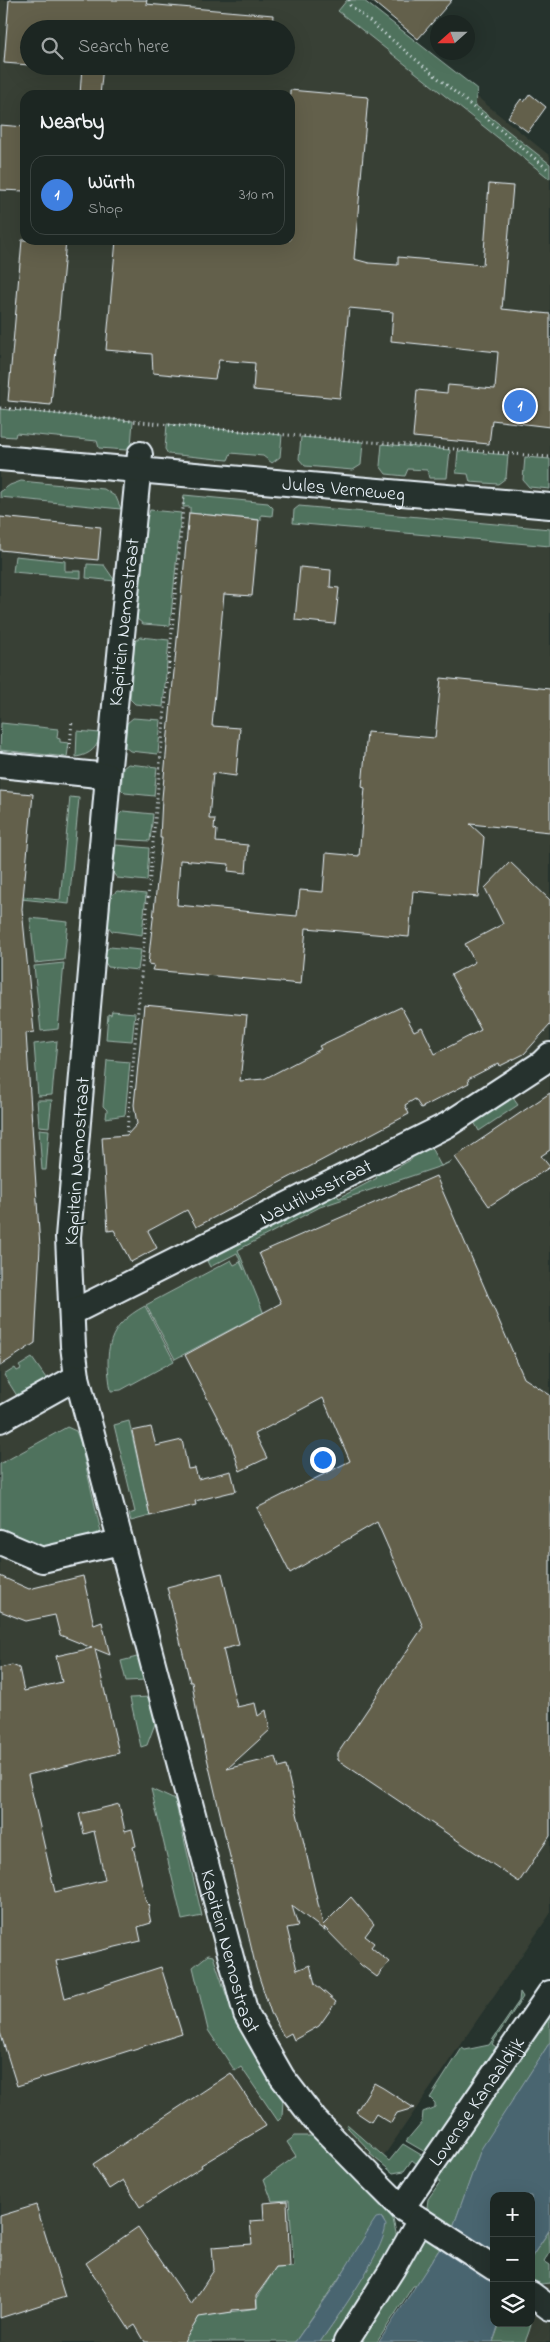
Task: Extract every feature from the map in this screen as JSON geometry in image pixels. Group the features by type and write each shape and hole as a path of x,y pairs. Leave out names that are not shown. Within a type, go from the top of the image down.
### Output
{"street":[{"name":"Jules Verneweg","path":"0,458 139,461 550,506"},
{"name":"Kapitein Nemostraat","path":"139,461 108,776 68,1237 73,1312 73,1346 77,1377 246,2014 282,2077 315,2120 411,2214 490,2266"},
{"path":"0,765 108,776"},
{"name":"Nautilusstraat","path":"73,1312 447,1125 546,1059"},
{"path":"0,1420 77,1377"},
{"path":"0,1542 42,1560 120,1542"},
{"name":"Lovense Kanaaldijk","path":"346,2342 393,2268 411,2214 550,1993"},
{"path":"535,2297 550,2308"}],"path":[{"path":"349,0 350,6 550,171"},
{"path":"0,408 181,426 550,457"},
{"path":"127,1132 185,491"},
{"path":"68,772 72,720"}],"shaded area":[{"path":"0,0 357,0 550,156 550,1914 256,2342 0,2342"},
{"path":"550,2277 550,2342 509,2342 526,2327 535,2327 535,2300"}],"green space":[{"path":"347,0 363,0 430,52 430,60 440,60 477,89 475,105 550,164 550,179 338,11"},
{"path":"0,409 133,421 131,446 126,450 99,448 97,441 16,433 15,437 0,436"},
{"path":"167,424 282,435 280,457 272,463 263,456 231,453 228,460 168,454 165,449"},
{"path":"301,437 363,442 361,465 353,470 305,466 299,459"},
{"path":"382,444 450,450 447,478 429,478 427,470 408,469 405,476 386,474 380,466"},
{"path":"458,451 508,455 506,478 498,484 470,482 468,474 456,473"},
{"path":"525,457 550,459 550,489 529,487 523,480"},
{"path":"21,481 104,489 116,497 121,509 0,497 0,492 10,485"},
{"path":"184,495 268,503 273,508 272,516 261,515 261,520 190,513 190,507 183,507"},
{"path":"299,506 550,529 550,546 293,523 294,510"},
{"path":"150,510 181,513 170,626 143,624 137,619 146,521"},
{"path":"15,556 65,561 65,571 81,571 81,578 13,572"},
{"path":"87,564 104,565 115,581 86,578"},
{"path":"140,637 169,640 163,707 135,704 130,699 135,641"},
{"path":"133,718 161,720 158,754 130,751 125,747 127,723"},
{"path":"1,723 58,729 57,738 60,739 60,742 69,743 67,757 0,750"},
{"path":"77,731 100,733 98,742 93,750 76,757"},
{"path":"128,764 157,767 154,796 125,793 121,789 123,768"},
{"path":"70,797 79,798 69,904 21,899 21,896 60,900"},
{"path":"123,811 153,814 150,841 116,839 119,815"},
{"path":"116,845 149,848 147,881 117,878 113,873"},
{"path":"117,891 146,894 142,935 112,931 108,926 111,896"},
{"path":"30,918 68,922 64,960 35,963"},
{"path":"110,947 141,950 138,970 108,967 105,962 105,951"},
{"path":"64,963 58,1029 41,1031 34,966"},
{"path":"112,1011 135,1013 132,1041 106,1039 108,1014 111,1015"},
{"path":"57,1041 52,1095 38,1096 34,1044"},
{"path":"107,1060 130,1062 125,1115 106,1118 107,1110 103,1106"},
{"path":"513,1098 518,1105 479,1131 473,1120"},
{"path":"37,1100 52,1100 49,1127 39,1126"},
{"path":"39,1129 49,1130 46,1170 42,1170"},
{"path":"429,1144 441,1166 452,1161 444,1165 320,1207 238,1250 264,1314 260,1314 175,1359 146,1305 231,1260 234,1265 240,1262 244,1270 237,1253 210,1267 207,1261 336,1193 339,1198 377,1178 374,1173 389,1165 393,1170 412,1159 410,1154"},
{"path":"145,1306 174,1361 121,1390 111,1391 108,1363 111,1341 123,1322"},
{"path":"32,1358 46,1378 41,1387 19,1399 4,1375 15,1368 17,1371 21,1369 19,1366"},
{"path":"129,1421 150,1516 131,1521 129,1514 135,1512 114,1425"},
{"path":"67,1427 76,1431 80,1441 102,1536 40,1551 0,1533 0,1464"},
{"path":"141,1656 146,1680 126,1681 121,1661"},
{"path":"150,1697 156,1721 147,1745 141,1747 130,1698"},
{"path":"151,1789 175,1800 202,1916 182,1920"},
{"path":"208,1955 213,1956 227,1997 245,2036 283,2100 282,2117 278,2121 241,2067 235,2071 208,2030 193,1967"},
{"path":"520,1992 523,1997 492,2044 496,2047 425,2152 406,2141 422,2122 423,2112 435,2107 435,2103 430,2098 462,2048 465,2050 489,2045 519,2001"},
{"path":"550,2009 550,2042 481,2150 452,2230 426,2215 428,2199 440,2182 435,2179"},
{"path":"347,2124 389,2161 403,2144 423,2156 417,2164 412,2160 404,2171 393,2173 370,2154 371,2152 346,2126"},
{"path":"295,2136 313,2136 392,2215 397,2237 340,2342 320,2342 350,2298 373,2258 381,2240 384,2226 381,2217 295,2342 181,2342 201,2314 203,2316 257,2308 257,2297 276,2268 294,2267 289,2200 272,2201 264,2179 296,2156 287,2142"},
{"path":"549,2231 550,2252 544,2261 550,2265 550,2283 535,2283 535,2252"},
{"path":"425,2237 442,2245 416,2286 413,2286 377,2342 354,2342"},
{"path":"499,2327 530,2327 525,2342 493,2342"}],"water":[{"path":"550,2042 550,2229 535,2252 535,2192 490,2192 490,2327 498,2327 493,2342 379,2342 452,2230 481,2149"},
{"path":"381,2217 386,2225 377,2252 359,2285 320,2342 295,2342 336,2284 376,2218"}],"building":[{"path":"9,0 147,0 146,4 273,15 273,20 20,20 20,64 4,63"},
{"path":"371,0 452,0 439,15 430,15 430,25 418,39"},
{"path":"81,75 102,75 101,90 80,90"},
{"path":"295,90 368,97 354,259 369,263 398,265 398,257 483,265 489,184 513,186 502,309 550,314 550,427 492,420 489,444 413,437 417,390 447,393 448,385 495,389 498,352 391,341 393,312 349,308 340,398 253,390 255,363 219,360 215,379 153,373 152,354 106,350 116,245 295,245"},
{"path":"530,94 546,107 528,132 508,117 521,99 524,102"},
{"path":"0,125 20,127 20,191 0,190"},
{"path":"22,245 66,245 51,405 8,401"},
{"path":"189,513 259,520 252,596 224,594 212,726 240,728 236,776 213,773 209,819 215,819 214,829 217,830 216,842 248,845 246,873 228,871 229,864 180,860 177,905 297,916 300,890 323,892 326,853 359,856 365,788 362,787 367,732 435,738 441,678 550,689 550,832 470,824 484,837 478,897 413,891 409,937 306,928 301,984 152,970 154,965 148,964 162,838 160,838 162,798"},
{"path":"0,517 101,527 98,560 0,550"},
{"path":"300,567 331,570 330,587 339,588 335,624 295,620"},
{"path":"0,791 33,794 22,909 34,1032 26,1033 40,1247 35,1343 0,1366"},
{"path":"510,862 550,900 550,1025 524,1054 500,1066 499,1063 468,1079 469,1083 421,1108 415,1099 405,1105 409,1114 196,1227 187,1210 148,1231 157,1248 131,1262 114,1230 108,1231 102,1137 127,1135 137,1124 134,1105 144,1005 247,1015 240,1081 264,1079 321,1049 319,1046 401,1007 414,1031 422,1027 435,1054 481,1030 451,975 475,962 465,944 503,924 485,888"},
{"path":"550,1093 550,1150 541,1156 550,1167 489,1206 455,1157"},
{"path":"436,1176 524,1378 550,1395 550,1836 519,1882 338,1760 338,1753 423,1627 377,1522 290,1573 257,1508 350,1461 323,1398 255,1434 267,1458 240,1471 232,1446 185,1355 281,1303 259,1253"},
{"path":"151,1427 156,1446 182,1440 188,1469 195,1468 198,1479 231,1471 236,1491 195,1501 196,1505 150,1516 132,1431"},
{"path":"222,1573 239,1645 223,1649 237,1707 255,1703 258,1716 266,1710 270,1730 227,1769 276,1757 279,1768 286,1766 323,1925 351,1897 374,1924 365,1936 374,1943 371,1947 389,1962 377,1977 361,1965 324,1927 325,1931 292,1906 298,1926 287,1928 297,1970 310,1965 315,1984 336,2002 319,2026 294,2040 291,2033 284,2037 271,2013 256,1968 197,1715 192,1682 190,1682 167,1587"},
{"path":"0,1576 29,1589 83,1576 94,1625 102,1622 110,1655 95,1649 119,1753 28,1775 55,1892 105,1880 94,1831 84,1834 79,1814 119,1804 125,1831 132,1829 136,1846 133,1847 146,1902 150,1906 148,1909 151,1923 138,1927 141,1941 56,1961 65,1998 161,1967 182,2034 17,2086 0,2032 0,1668 12,1665 19,1668 24,1691 62,1682 56,1656 92,1648 60,1635 55,1615 26,1621 0,1611"},
{"path":"231,2073 266,2126 201,2165 202,2167 140,2207 123,2180 109,2189 93,2164"},
{"path":"374,2083 414,2108 397,2113 391,2123 376,2114 371,2122 356,2112"},
{"path":"287,2201 290,2267 276,2268 256,2296 257,2308 232,2310 232,2312 199,2317 184,2342 145,2342 135,2325 129,2329 86,2263 138,2227 191,2305 214,2270 212,2247 252,2244 250,2221 264,2220 263,2203"},
{"path":"36,2205 65,2297 0,2318 0,2216"}],"place":[{"name":"Würth","path":"520,406"}]}
